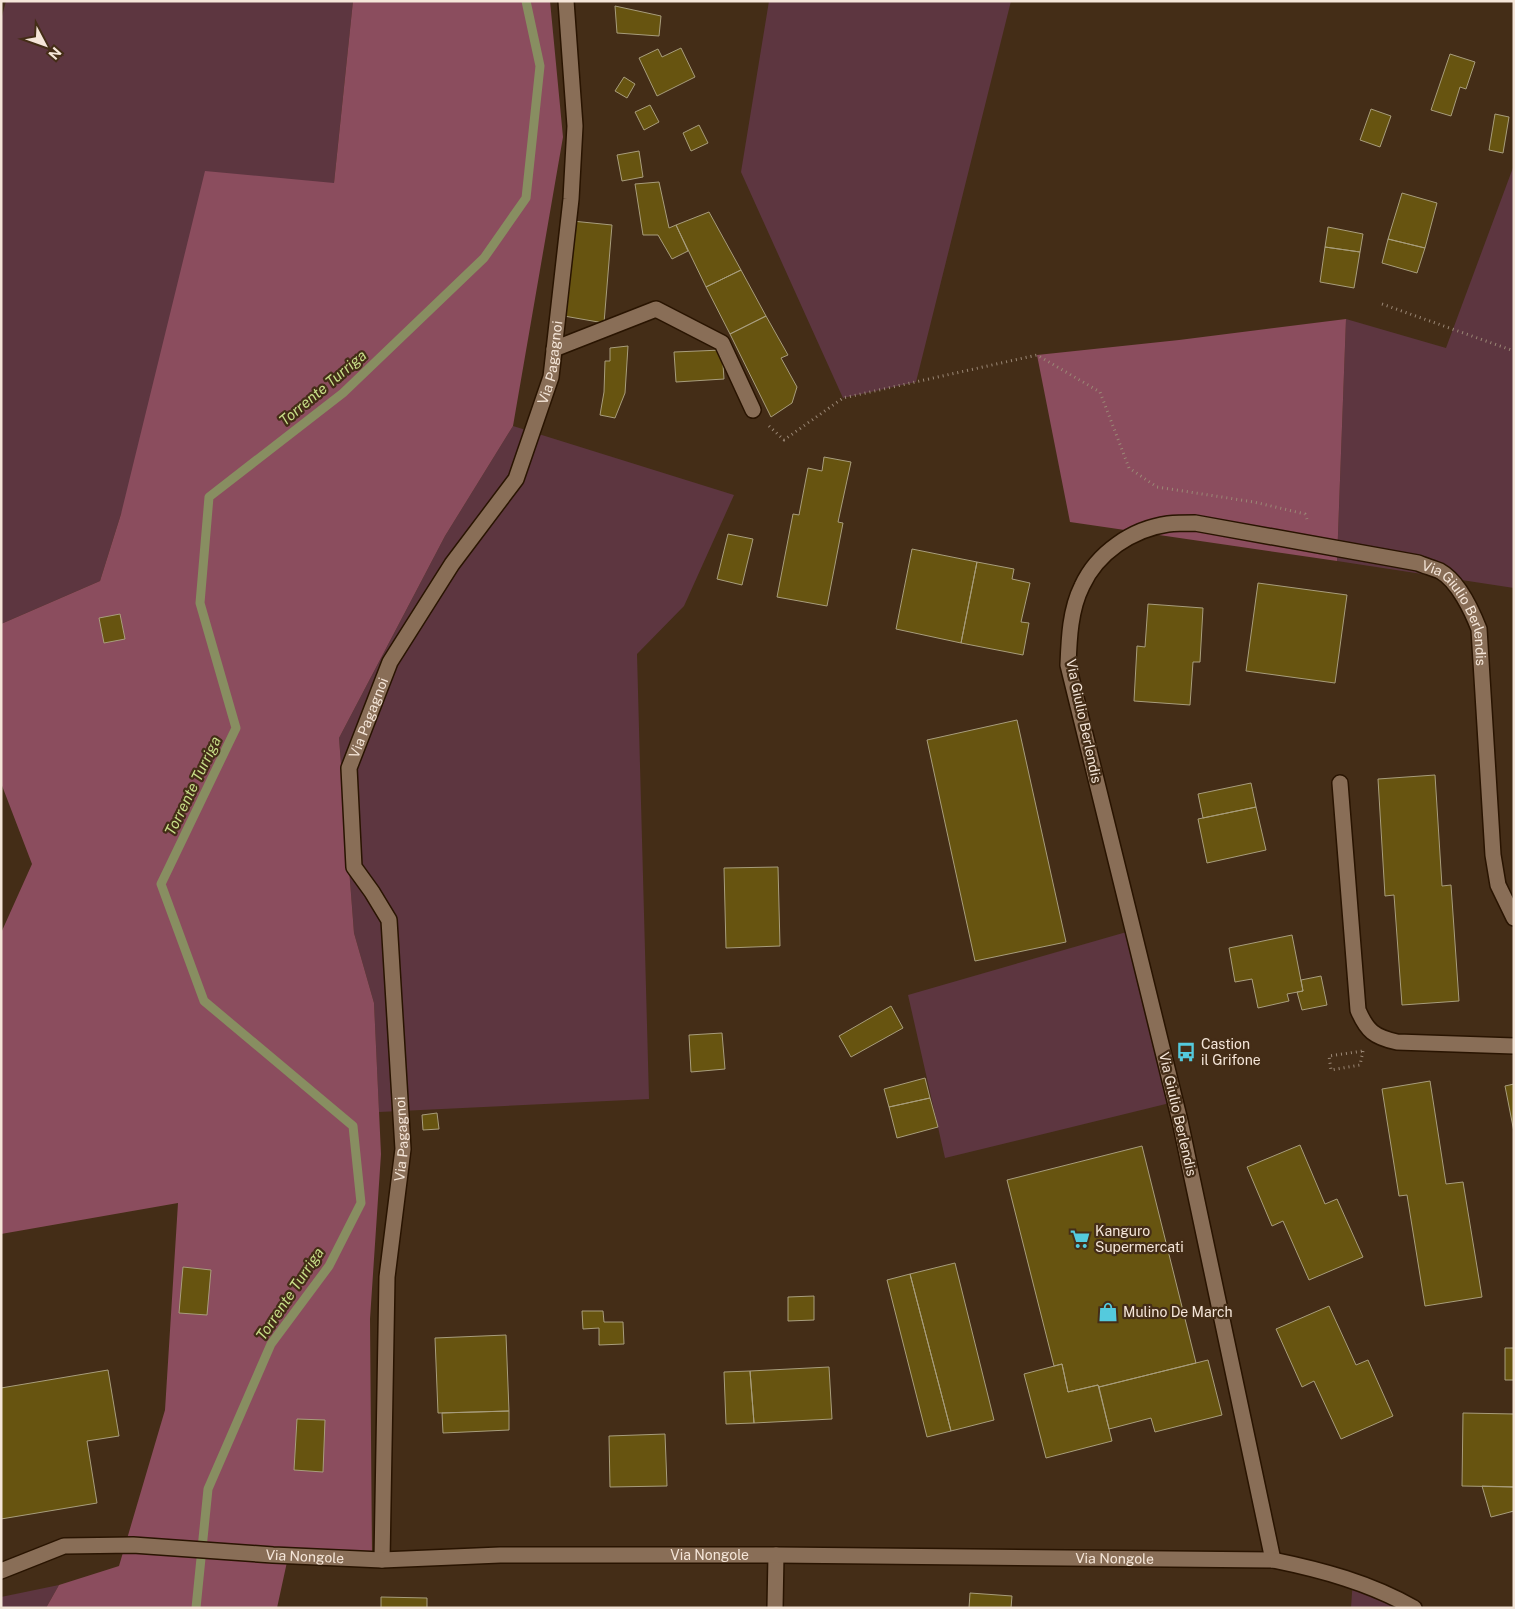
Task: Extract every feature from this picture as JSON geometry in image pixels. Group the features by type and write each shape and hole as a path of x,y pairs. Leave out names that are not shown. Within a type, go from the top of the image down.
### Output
{"street":[{"name":"Via Pagagnoi","path":"382,1560 387,1277 403,1149 389,920 354,867 349,768 390,662 452,564 516,479 551,377 571,199 575,126 566,1"},
{"path":"554,349 656,309 722,344 753,410"},
{"name":"Via Giulio Berlendis","path":"1273,1560 1180,1121 1068,665 1069,637 1074,609 1081,587 1095,565 1113,548 1138,532 1168,524 1195,523 1418,563 1442,572 1458,589 1470,606 1479,629 1493,855 1498,885 1514,918"},
{"path":"1340,783 1358,1010 1364,1024 1372,1033 1397,1042 1514,1046"},
{"name":"Via Nongole","path":"1,1571 64,1546 133,1545 273,1555 382,1560 500,1555 776,1555 1273,1560 1312,1568 1361,1583 1384,1592 1414,1608"},
{"path":"775,1608 776,1555"}],"path":[{"path":"1382,304 1514,351"},
{"path":"753,410 784,440 844,398 1037,355 1100,392 1129,468 1156,487 1254,502 1305,514 1314,544"},
{"path":"1363,1051 1360,1065 1331,1070 1329,1056 1363,1051"}],"shaded area":[{"path":"6,1 353,1 334,183 121,514 100,581 1,624 1,20"},
{"path":"353,1 550,1 563,137 513,426 445,536 339,738 354,933 374,1003 381,1154 370,1319 372,1552 290,1548 277,1608 46,1608 59,1585 119,1566 165,1410 178,1203 1,1234 1,933 32,864 1,783 1,624 100,581 121,514 205,171 334,183"},
{"path":"769,1 1011,1 916,382 843,398 741,172"},
{"path":"1514,165 1514,588 1337,561 1346,319 1446,348"},
{"path":"1346,319 1337,561 1070,522 1037,355 1179,340"},
{"path":"513,426 734,495 684,606 637,654 649,1099 379,1112 374,1003 354,933 339,738 445,536"},
{"path":"1130,931 1178,1101 945,1158 908,995"},
{"path":"1353,1578 1403,1608 1351,1608"},
{"path":"59,1585 46,1608 1,1608 1,1597"}],"building":[{"path":"615,6 661,16 659,36 617,33"},
{"path":"681,48 695,77 657,96 639,58 658,49 662,57"},
{"path":"1450,54 1475,62 1466,89 1460,87 1451,116 1431,110"},
{"path":"624,77 635,84 627,98 615,91"},
{"path":"650,105 659,122 644,130 635,112"},
{"path":"1371,109 1391,116 1380,147 1360,140"},
{"path":"1495,114 1509,117 1503,153 1489,150"},
{"path":"699,125 708,143 691,151 683,133"},
{"path":"639,151 643,177 622,181 617,155"},
{"path":"659,182 669,228 676,225 688,251 672,259 658,235 643,235 635,184"},
{"path":"1402,193 1437,203 1425,248 1388,239"},
{"path":"709,212 741,270 706,287 676,225"},
{"path":"572,221 612,225 604,323 564,316"},
{"path":"1328,227 1363,234 1360,252 1325,247"},
{"path":"1388,239 1425,248 1417,273 1382,263"},
{"path":"1325,247 1360,252 1354,288 1320,282"},
{"path":"741,270 766,316 730,334 706,287"},
{"path":"766,316 788,355 781,358 797,387 792,403 771,417 730,334"},
{"path":"628,346 625,393 615,418 600,415 604,392 605,361 610,361 610,348"},
{"path":"722,350 724,379 676,382 674,352"},
{"path":"824,457 851,462 838,522 843,523 827,606 777,597 793,514 799,515 808,468 822,471"},
{"path":"728,534 753,539 742,585 717,579"},
{"path":"912,549 977,562 961,643 896,629"},
{"path":"977,562 1014,569 1012,579 1030,583 1021,622 1029,623 1023,655 961,643"},
{"path":"1258,583 1347,595 1335,683 1246,671"},
{"path":"1148,604 1203,608 1200,662 1193,662 1190,705 1134,701 1137,646 1145,647"},
{"path":"120,614 125,639 104,643 99,618"},
{"path":"1017,720 1066,942 975,961 927,740"},
{"path":"1435,775 1442,886 1451,885 1459,1001 1402,1005 1394,895 1385,896 1378,779"},
{"path":"1251,783 1256,807 1203,818 1198,794"},
{"path":"1256,807 1266,850 1207,863 1198,819"},
{"path":"778,867 780,946 726,948 724,868"},
{"path":"1292,935 1303,991 1287,994 1289,1001 1258,1008 1252,979 1235,982 1229,948"},
{"path":"1321,976 1327,1005 1302,1010 1297,992 1303,991 1301,980"},
{"path":"891,1006 903,1028 851,1057 839,1036"},
{"path":"722,1033 725,1069 691,1072 689,1035"},
{"path":"925,1078 930,1098 889,1107 884,1089"},
{"path":"1430,1081 1446,1184 1463,1182 1482,1297 1425,1306 1407,1195 1399,1196 1382,1089"},
{"path":"1514,1084 1514,1132 1505,1086"},
{"path":"930,1098 938,1127 897,1138 889,1107"},
{"path":"437,1113 439,1129 423,1130 422,1115"},
{"path":"1300,1145 1325,1204 1337,1199 1363,1257 1309,1280 1283,1221 1272,1226 1247,1167"},
{"path":"1142,1146 1196,1363 1099,1387 1098,1385 1068,1392 1062,1364 1054,1366 1007,1180"},
{"path":"955,1263 994,1420 951,1431 910,1274"},
{"path":"183,1267 211,1270 207,1315 179,1313"},
{"path":"910,1274 951,1431 927,1437 887,1280"},
{"path":"814,1296 814,1320 788,1321 788,1297"},
{"path":"1329,1306 1356,1365 1368,1360 1393,1416 1341,1439 1314,1381 1302,1387 1276,1329"},
{"path":"582,1311 603,1311 604,1322 623,1322 624,1344 599,1345 599,1328 583,1329"},
{"path":"506,1335 509,1411 438,1413 435,1338"},
{"path":"1505,1348 1514,1348 1514,1380 1505,1380"},
{"path":"1208,1360 1222,1415 1155,1432 1151,1418 1109,1429 1099,1387"},
{"path":"1062,1364 1068,1392 1098,1385 1112,1441 1046,1458 1024,1374"},
{"path":"829,1367 832,1419 754,1423 750,1371"},
{"path":"108,1370 119,1436 87,1441 97,1503 1,1519 1,1388"},
{"path":"750,1371 754,1423 726,1424 724,1372"},
{"path":"509,1411 509,1430 443,1433 442,1413"},
{"path":"1463,1413 1514,1414 1514,1487 1462,1486"},
{"path":"297,1419 325,1420 323,1472 294,1470"},
{"path":"665,1434 667,1486 610,1487 609,1436"},
{"path":"1482,1486 1514,1487 1514,1511 1491,1517"},
{"path":"970,1593 1012,1596 1011,1608 969,1608"},
{"path":"381,1597 427,1598 427,1608 381,1608"}],"waterway":[{"name":"Torrente Turriga","path":"196,1608 208,1489 271,1344 329,1266 361,1203 353,1126 204,1001 161,884 236,728 200,603 209,497 343,393 484,258 526,198 540,66 526,1"}],"place":[{"name":"Castion il Grifone","path":"1186,1052"},
{"name":"Kanguro Supermercati","path":"1080,1239"},
{"name":"Mulino De March","path":"1108,1312"}]}
